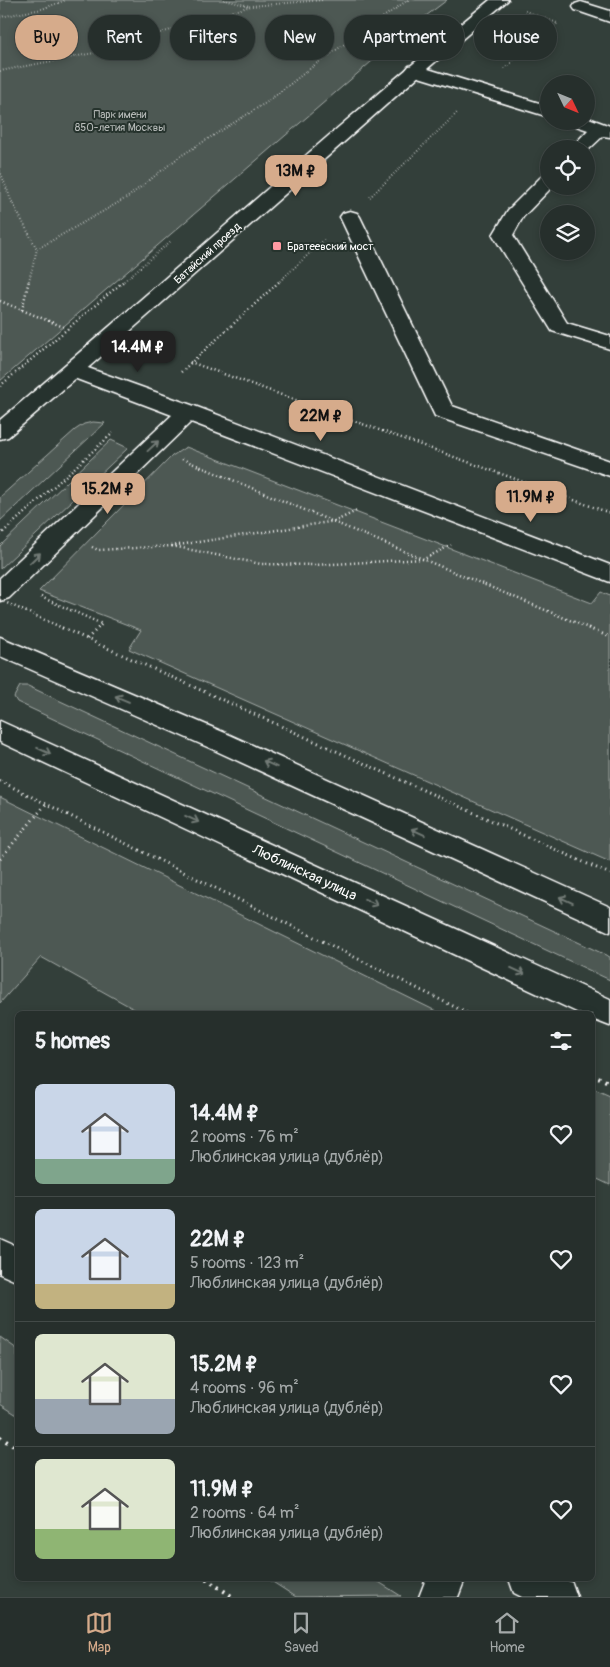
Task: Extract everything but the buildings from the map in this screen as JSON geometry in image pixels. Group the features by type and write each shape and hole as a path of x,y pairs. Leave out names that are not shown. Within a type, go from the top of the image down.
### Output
{"main road":[{"name":"Батайский проезд","path":"0,432 74,370 415,70 500,0"},
{"path":"581,7 610,17"},
{"path":"415,70 540,109"},
{"path":"591,140 605,130"},
{"path":"540,189 515,214 503,235 559,327 610,343"},
{"path":"350,217 443,411 610,469"},
{"path":"74,370 190,412 610,574"},
{"path":"0,592 190,412"},
{"path":"0,646 221,742 610,920"},
{"name":"Люблинская улица","path":"0,731 610,1013"},
{"path":"0,1255 15,1264"},
{"path":"438,1597 445,1581"},
{"path":"531,1581 558,1597"}],"path":[{"path":"0,17 42,9 66,0"},
{"path":"224,0 251,6"},
{"path":"0,72 94,54 251,6 323,0"},
{"path":"37,249 128,197 179,157 267,102 316,64 408,0"},
{"path":"0,171 11,200 37,249 22,310"},
{"path":"0,302 66,328"},
{"path":"0,386 92,307"},
{"path":"190,362 610,513"},
{"path":"0,535 113,433"},
{"path":"178,458 610,637"},
{"path":"84,544 98,550 172,546 336,522 359,509"},
{"path":"172,546 261,564 314,565 424,559 455,544"},
{"path":"36,594 102,624 87,639"},
{"path":"0,600 610,874"},
{"path":"0,781 463,1011"},
{"path":"0,859 46,804"},
{"path":"595,1076 610,1083"},
{"path":"0,1437 15,1447"},
{"path":"209,1581 233,1597"}],"green space":[{"name":"Парк имени 850-летия Москвы","path":"0,0 447,0 427,15 344,15 344,60 373,60 0,381"},
{"path":"93,422 105,423 0,521 0,497 75,430 84,424"},
{"path":"111,440 128,448 0,569 0,546"},
{"path":"186,447 592,603 601,592 610,596 610,862 129,649 141,630 39,591 172,456"},
{"path":"20,686 28,686 610,957 610,980 17,702 14,697"},
{"path":"0,797 436,1011 138,1011 41,957 0,1003"},
{"path":"595,1089 610,1096 610,1185 595,1178"},
{"path":"0,1337 15,1348 15,1414 0,1404"},
{"path":"271,1581 377,1581 401,1596 296,1597"}],"place":[{"name":"Братеевский мост","path":"277,246"}]}
